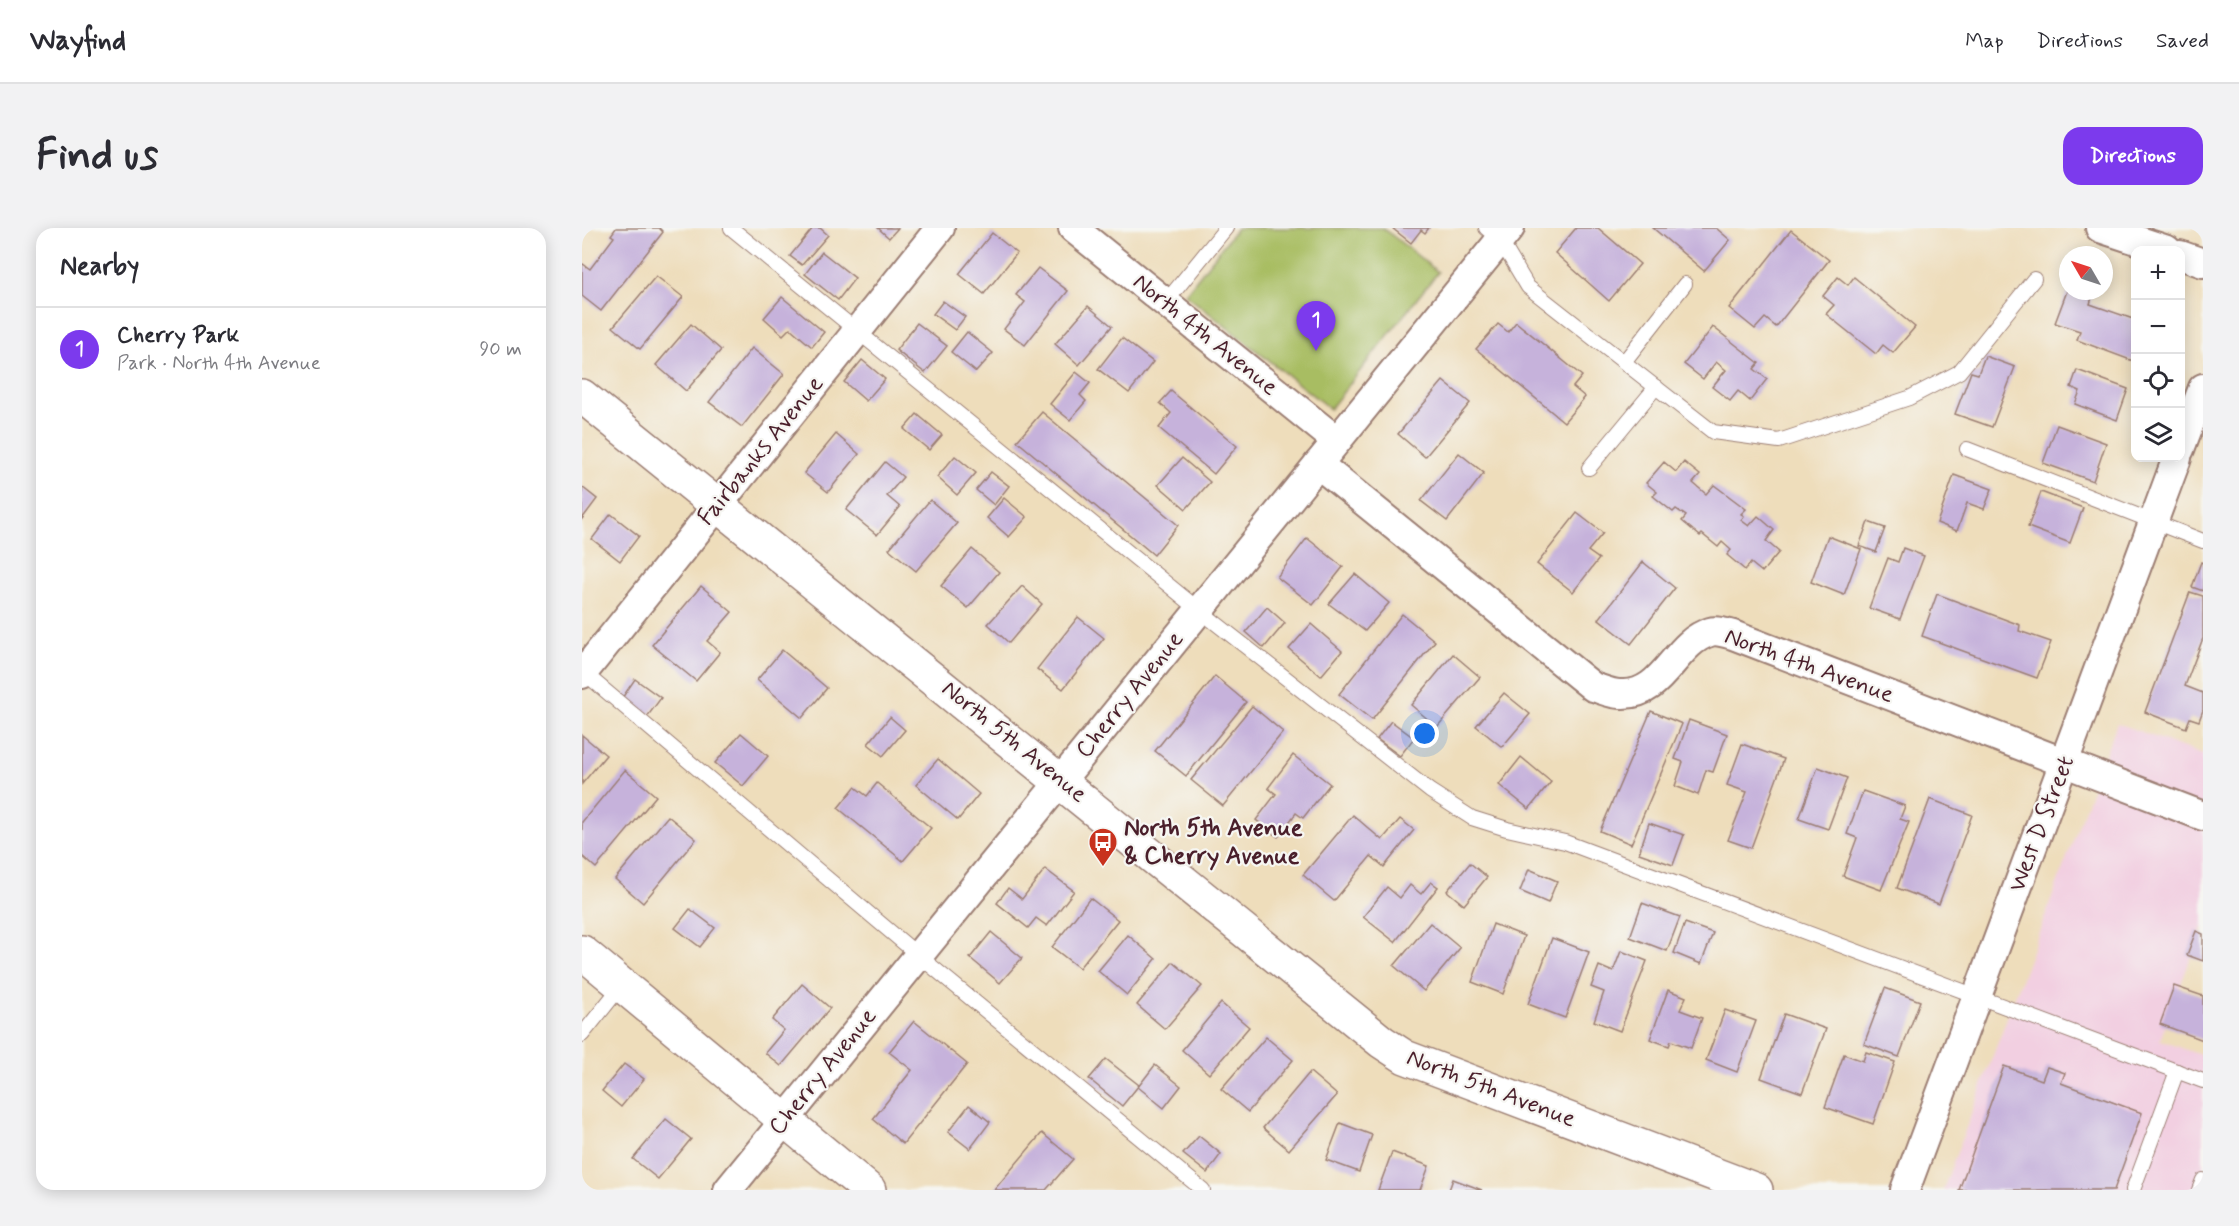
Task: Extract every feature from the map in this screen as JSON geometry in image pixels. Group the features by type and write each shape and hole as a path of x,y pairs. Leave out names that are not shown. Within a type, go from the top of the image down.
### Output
{"main road":[{"name":"North 5th Avenue","path":"582,396 1061,780 1364,1027 1405,1057 1756,1190"},
{"path":"582,952 869,1190"}],"street":[{"name":"Fairbanks Avenue","path":"583,672 940,228"},
{"name":"North 4th Avenue","path":"1073,228 1337,441"},
{"path":"2100,228 2154,246"},
{"name":"Cherry Avenue","path":"728,1190 1337,441 1499,232"},
{"path":"2185,256 2203,263"},
{"path":"2185,438 2203,388"},
{"name":"West D Street","path":"1905,1190 2176,462"},
{"name":"North 4th Avenue","path":"1318,464 1593,687 1619,694 1638,693 1657,681 1690,642 1712,631 1733,634 2203,816"}],"lane":[{"path":"731,228 1199,610 1430,791 1472,818 1507,829 1565,842 2203,1081"},
{"path":"1165,303 1226,228"},
{"path":"1499,232 1528,287 1713,432 1779,441 1909,398 1959,372 2034,279"},
{"path":"1624,362 1685,284"},
{"path":"1590,468 1656,387"},
{"path":"1967,449 2203,541"},
{"path":"583,672 918,956 1203,1190"},
{"path":"582,1035 622,985"},
{"path":"2133,1190 2177,1071"},
{"path":"2199,1190 2203,1180"}],"shaded area":[{"path":"2117,723 2203,755 2203,925 2160,1040 2203,1056 2203,1190 1943,1190"}],"green space":[{"path":"1237,228 1383,228 1438,272 1330,409 1185,294"}],"building":[{"path":"616,228 659,228 663,232 601,311 582,296 582,265 590,269 614,237 611,235"},
{"path":"813,228 820,228 828,235 802,265 790,256"},
{"path":"878,228 898,228 889,238"},
{"path":"1392,228 1429,228 1425,233 1421,230 1411,243"},
{"path":"1576,228 1598,228 1640,264 1609,301 1555,253"},
{"path":"1653,228 1716,228 1730,240 1704,271"},
{"path":"1791,230 1829,260 1776,327 1765,318 1755,329 1729,308"},
{"path":"992,233 1017,253 984,294 959,274"},
{"path":"822,252 855,278 838,300 805,274"},
{"path":"1038,268 1068,291 1025,345 1004,329 1025,302 1016,295"},
{"path":"656,276 683,297 640,349 613,327"},
{"path":"1838,277 1848,285 1854,277 1915,327 1893,353 1883,345 1876,354 1826,314 1834,305 1823,296"},
{"path":"782,297 824,332 812,347 790,328 783,335 764,318"},
{"path":"2064,300 2091,300 2090,304 2131,318 2131,360 2077,340 2080,331 2055,323"},
{"path":"943,301 965,317 955,330 933,314"},
{"path":"1088,306 1112,326 1079,365 1055,344"},
{"path":"1516,322 1582,376 1573,387 1585,397 1564,422 1476,349 1498,324 1508,332"},
{"path":"917,323 947,346 925,373 896,350"},
{"path":"691,324 721,350 686,391 656,365"},
{"path":"1713,327 1759,363 1754,369 1767,379 1750,401 1738,391 1730,401 1712,387 1726,370 1716,362 1703,379 1684,364"},
{"path":"967,332 993,353 976,372 951,352"},
{"path":"1122,338 1153,362 1129,393 1098,369"},
{"path":"752,348 784,374 742,427 709,402"},
{"path":"1985,356 2015,367 1992,427 1955,414 1971,372 1978,374"},
{"path":"862,360 885,379 866,401 844,382"},
{"path":"2077,370 2128,389 2117,420 2075,404 2080,391 2071,387"},
{"path":"1076,372 1090,383 1080,395 1086,401 1070,420 1050,404"},
{"path":"1443,381 1470,403 1425,457 1398,434"},
{"path":"1171,391 1237,446 1214,474 1159,428 1171,413 1160,403"},
{"path":"1042,412 1178,525 1154,555 1017,441"},
{"path":"917,414 942,435 929,450 904,429"},
{"path":"2057,425 2106,443 2093,481 2043,463"},
{"path":"836,434 859,454 828,492 804,473"},
{"path":"1459,453 1484,473 1447,521 1421,501"},
{"path":"955,456 976,473 957,495 937,477"},
{"path":"1182,458 1210,482 1186,509 1158,485"},
{"path":"885,462 903,477 887,496 900,507 877,535 846,510"},
{"path":"1664,462 1676,472 1684,462 1700,475 1693,483 1706,494 1714,485 1746,509 1741,514 1744,516 1741,520 1749,526 1758,516 1774,530 1766,541 1779,552 1762,572 1751,563 1745,570 1727,555 1731,550 1722,542 1718,547 1702,534 1700,536 1682,521 1686,516 1676,509 1673,512 1653,496 1657,492 1646,483"},
{"path":"991,472 1009,486 994,505 976,490"},
{"path":"1954,475 1992,489 1984,509 1967,503 1957,531 1937,523"},
{"path":"582,487 597,499 582,519"},
{"path":"2041,492 2083,508 2070,543 2028,527"},
{"path":"1004,498 1027,517 1009,537 987,518"},
{"path":"930,500 957,523 916,571 889,549"},
{"path":"1577,513 1603,533 1588,551 1599,559 1573,592 1537,564"},
{"path":"611,514 639,536 620,561 592,539"},
{"path":"1868,522 1885,528 1876,552 1859,546"},
{"path":"1828,536 1861,549 1844,595 1811,582"},
{"path":"1307,538 1343,567 1313,605 1277,577"},
{"path":"1903,548 1924,556 1900,619 1869,608 1888,558 1898,562"},
{"path":"972,549 999,572 968,608 941,586"},
{"path":"1643,562 1675,588 1631,644 1599,619"},
{"path":"2201,562 2203,563 2203,591 2192,587"},
{"path":"1355,574 1389,603 1365,631 1329,604"},
{"path":"701,586 732,612 707,641 720,652 696,681 652,645"},
{"path":"1022,586 1042,604 1009,643 988,624"},
{"path":"2190,592 2203,596 2203,638 2185,686 2203,693 2203,710 2199,721 2190,718 2186,728 2145,712"},
{"path":"1937,594 2020,625 2019,631 2051,642 2037,678 1922,636"},
{"path":"1267,607 1285,623 1264,648 1246,632"},
{"path":"1402,614 1435,641 1372,720 1339,694"},
{"path":"1078,617 1104,638 1063,689 1037,669"},
{"path":"1311,624 1342,651 1321,676 1289,649"},
{"path":"782,650 827,688 802,718 757,680"},
{"path":"1453,654 1480,677 1437,727 1411,705"},
{"path":"1215,676 1246,702 1186,776 1155,751"},
{"path":"635,679 661,698 647,717 622,698"},
{"path":"1504,693 1530,714 1502,747 1476,726"},
{"path":"1252,706 1283,732 1223,806 1191,780"},
{"path":"1651,711 1682,724 1631,844 1600,831"},
{"path":"890,717 905,730 883,756 868,744"},
{"path":"1689,720 1727,734 1713,772 1706,770 1698,795 1675,786 1683,762 1675,759"},
{"path":"1391,721 1414,738 1400,756 1377,739"},
{"path":"741,733 768,756 743,786 715,763"},
{"path":"582,735 606,755 582,784"},
{"path":"1742,744 1784,759 1751,848 1728,840 1747,792 1727,785"},
{"path":"1293,755 1330,784 1303,818 1296,813 1278,837 1256,820 1276,794 1268,788"},
{"path":"1521,757 1551,782 1529,809 1499,785"},
{"path":"938,759 979,794 958,820 916,785"},
{"path":"1818,767 1847,778 1828,829 1799,819"},
{"path":"625,770 656,796 596,868 582,856 582,822"},
{"path":"877,783 931,828 903,861 838,808 855,787 867,796"},
{"path":"1863,791 1905,806 1900,819 1909,822 1881,890 1843,876 1857,838 1847,834"},
{"path":"1930,799 1972,815 1939,904 1897,888"},
{"path":"1353,815 1382,840 1400,819 1414,830 1384,867 1371,856 1334,901 1303,875"},
{"path":"668,816 696,839 643,903 615,879"},
{"path":"1649,823 1684,835 1673,865 1639,853"},
{"path":"1470,863 1487,877 1464,905 1447,891"},
{"path":"1045,869 1074,891 1047,926 1036,918 1028,928 997,903 1008,888 1022,899"},
{"path":"1529,869 1557,881 1548,903 1520,891"},
{"path":"1431,882 1438,887 1395,942 1363,917 1387,887 1400,898 1410,885 1421,894"},
{"path":"1090,898 1118,920 1079,968 1052,947"},
{"path":"1642,903 1680,917 1667,951 1630,937"},
{"path":"690,909 715,928 700,947 675,928"},
{"path":"1430,923 1460,948 1424,991 1394,966"},
{"path":"1685,923 1713,933 1701,964 1674,953"},
{"path":"1493,924 1524,936 1503,994 1472,982"},
{"path":"2196,931 2203,934 2203,961 2187,955"},
{"path":"991,932 1022,958 1000,983 970,958"},
{"path":"1128,935 1156,959 1127,995 1098,971"},
{"path":"1552,938 1589,952 1565,1018 1528,1004"},
{"path":"1621,951 1647,961 1620,1031 1594,1021 1604,992 1591,987 1599,966 1613,972"},
{"path":"1173,962 1202,986 1165,1029 1137,1005"},
{"path":"802,984 830,1008 781,1066 765,1053 784,1030 772,1020"},
{"path":"2174,986 2203,996 2203,1040 2160,1024"},
{"path":"1885,988 1920,1001 1899,1057 1864,1044"},
{"path":"1668,990 1686,997 1680,1010 1702,1018 1691,1048 1671,1041 1669,1046 1650,1039"},
{"path":"1221,1003 1249,1027 1209,1074 1182,1050"},
{"path":"1725,1010 1756,1021 1737,1072 1706,1060"},
{"path":"1784,1014 1826,1029 1802,1093 1761,1078"},
{"path":"914,1021 967,1064 903,1144 873,1119 912,1070 889,1052"},
{"path":"1266,1037 1293,1060 1248,1112 1221,1089"},
{"path":"1866,1052 1895,1062 1873,1124 1825,1107 1844,1054 1863,1061"},
{"path":"1106,1059 1139,1085 1122,1106 1089,1079"},
{"path":"624,1064 644,1079 621,1107 602,1091"},
{"path":"1155,1065 1181,1086 1164,1108 1138,1087"},
{"path":"2004,1066 2042,1080 2047,1067 2065,1073 2061,1083 2142,1113 2114,1190 1959,1190"},
{"path":"1310,1072 1337,1095 1289,1150 1263,1128"},
{"path":"969,1105 990,1122 970,1149 948,1132"},
{"path":"666,1119 691,1139 658,1179 633,1159"},
{"path":"1340,1123 1372,1135 1359,1172 1326,1160"},
{"path":"1042,1133 1073,1159 1046,1190 994,1190"},
{"path":"1199,1136 1221,1154 1207,1173 1183,1154"},
{"path":"1392,1152 1429,1166 1420,1190 1378,1190"},
{"path":"1453,1179 1482,1190 1449,1190"}],"place":[{"name":"Cherry Park","path":"1316,351"},
{"name":"North 5th Avenue & Cherry Avenue","path":"1103,868"}]}
